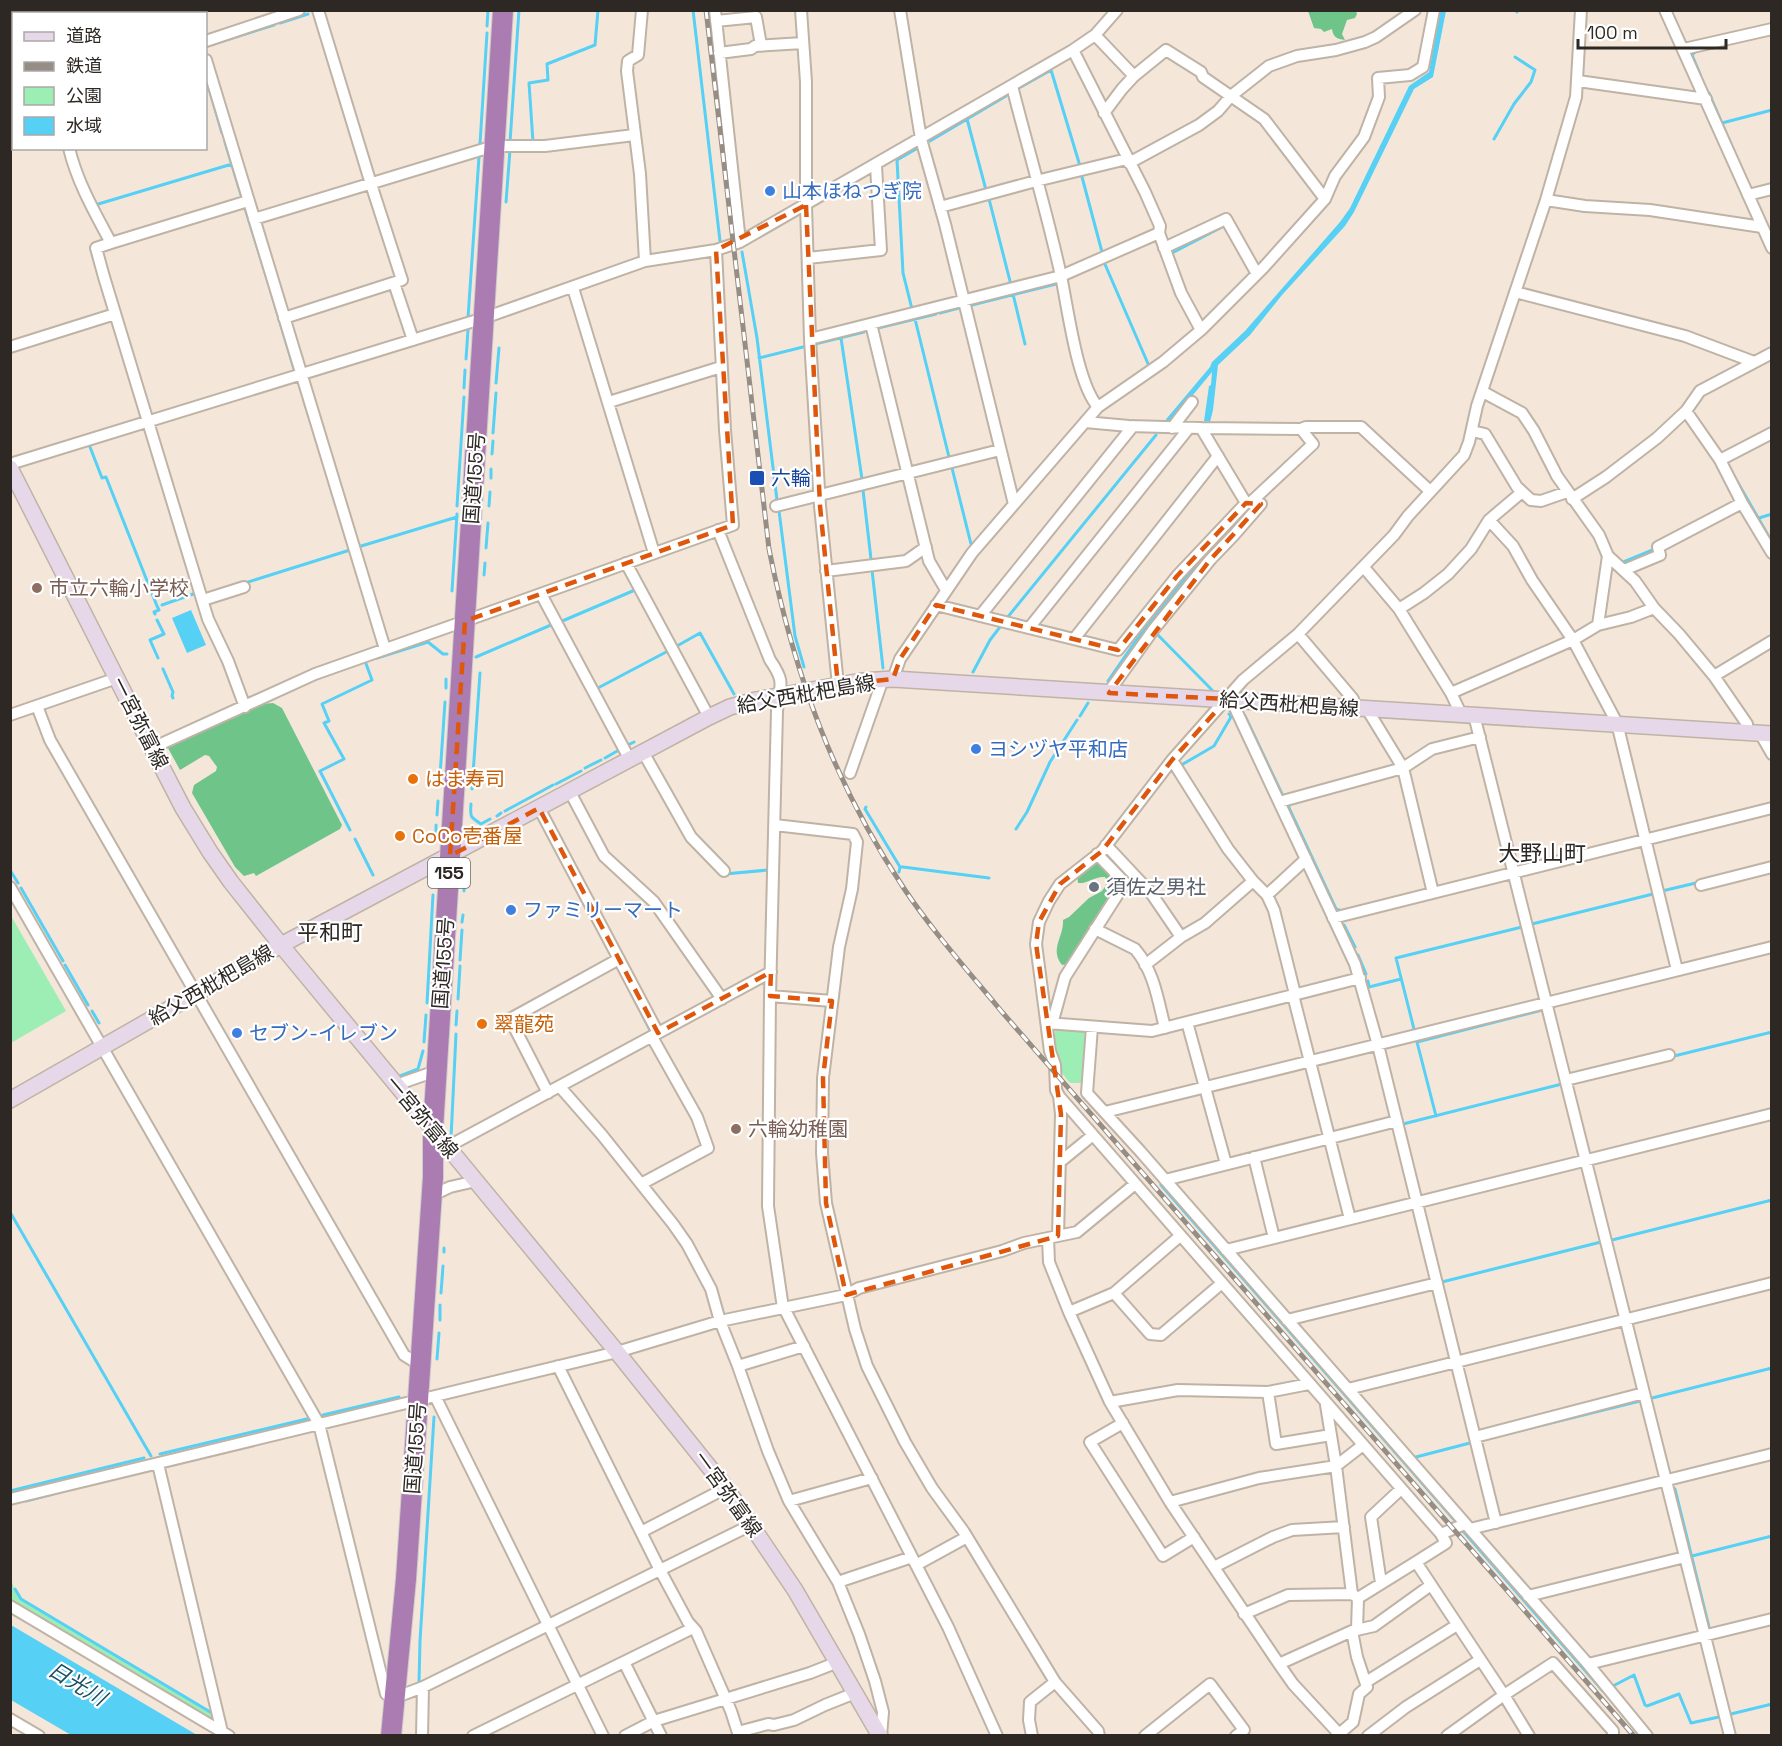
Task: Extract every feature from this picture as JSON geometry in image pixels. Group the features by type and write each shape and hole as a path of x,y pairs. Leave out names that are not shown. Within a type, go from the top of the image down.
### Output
{"highway":[{"name":"国道155号","path":"392,1736 391,1697 427,1398 420,1365 431,1196 436,1071 503,10"}],"main road":[{"name":"一宮弥富線","path":"10,466 183,808 210,852 280,945 617,1352 726,1488 795,1590 881,1736"},
{"name":"給父西枇杷島線","path":"10,1100 280,945 730,706 838,685 888,679 1759,733"}],"street":[{"path":"87,12 104,10"},
{"path":"207,41 299,10"},
{"path":"284,318 402,280 318,10"},
{"path":"642,10 638,55 628,61 627,71 640,174 645,261"},
{"path":"801,10 807,88 806,205 810,339 819,495 838,685"},
{"path":"900,10 921,139 1014,504"},
{"path":"1105,24 1108,10"},
{"path":"10,466 484,318 645,261 716,250 740,242 876,166 1073,50 1095,35 1117,10"},
{"path":"940,207 1036,181 1128,161 1199,125 1269,66 1297,56 1336,50 1365,42 1415,10"},
{"path":"1244,1614 1288,1595 1355,1596 1446,1544 1441,1534 1059,1096 1056,1090 1055,1065 1050,1051 1050,1024 1036,945 1039,922 1059,884 1106,845 1172,760 1243,680 1298,634 1394,535 1408,516 1464,455 1477,406 1546,200 1574,106 1578,81 1581,10"},
{"path":"1665,10 1772,249"},
{"path":"849,773 888,679 972,553 1098,407 1163,362 1201,330 1257,274 1325,199 1335,176 1364,137 1379,97 1378,78 1410,75 1423,67 1433,11"},
{"path":"740,242 715,16 756,17 761,45"},
{"path":"1684,49 1772,29"},
{"path":"1095,35 1134,76"},
{"path":"719,53 751,50 761,45 803,44"},
{"path":"1073,50 1145,192 1160,226 1159,233 1181,293 1201,330"},
{"path":"1104,113 1134,76 1166,50 1201,72 1203,77 1264,119 1325,199"},
{"path":"207,63 385,649"},
{"path":"1578,81 1706,99"},
{"path":"1012,86 1061,276 1082,374 1091,399 1098,407"},
{"path":"254,219 494,146 545,146 634,135"},
{"path":"69,150 72,163 91,206 111,243"},
{"path":"808,258 881,250 876,166"},
{"path":"1748,195 1772,189"},
{"path":"1546,200 1585,206 1650,210 1762,227"},
{"path":"245,707 228,661 208,619 96,248 248,201"},
{"path":"1164,248 1226,219 1257,274"},
{"path":"810,339 1061,276 1159,233"},
{"path":"152,748 315,674 733,525 721,367 716,250"},
{"path":"394,283 413,340"},
{"path":"573,288 654,553"},
{"path":"1515,292 1685,336 1754,362"},
{"path":"10,347 115,314"},
{"path":"871,324 929,561 946,590"},
{"path":"1472,431 1485,434 1517,487 1531,500 1541,501 1569,496 1606,477 1657,438 1686,411 1700,391 1772,353"},
{"path":"609,402 721,367"},
{"path":"1483,392 1522,413 1569,496 1599,535 1608,556 1635,581 1654,608 1714,676 1747,723 1759,733 1772,754"},
{"path":"1172,428 1192,402"},
{"path":"1686,411 1720,460 1772,553"},
{"path":"1085,422 1172,428 1361,427 1430,491"},
{"path":"980,616 1133,426"},
{"path":"1029,628 1189,428"},
{"path":"1201,428 1248,503"},
{"path":"936,605 1118,650 1177,576 1248,503 1313,444 1301,429"},
{"path":"1720,460 1772,433"},
{"path":"776,506 1000,450"},
{"path":"1074,639 1218,456"},
{"path":"1399,609 1448,574 1471,549 1489,520 1522,492"},
{"path":"1108,693 1154,629 1260,504 1248,503"},
{"path":"1624,570 1660,555 1658,547 1742,503"},
{"path":"1489,520 1513,546 1532,580 1573,640 1617,723 1677,970"},
{"path":"718,530 770,660 779,672 782,683 779,696 771,972 768,1206 784,1308 948,1627 997,1736"},
{"path":"826,571 906,561 926,547"},
{"path":"1598,625 1608,556"},
{"path":"626,563 708,717"},
{"path":"1362,568 1399,609 1480,737 1730,1736"},
{"path":"202,600 244,587"},
{"path":"541,594 636,756 691,837 724,871"},
{"path":"1451,693 1573,640 1598,625 1654,608"},
{"path":"1298,634 1353,699 1403,768 1433,893"},
{"path":"1714,676 1772,641"},
{"path":"10,716 117,678"},
{"path":"1227,699 1236,708 1360,978 1496,1523"},
{"path":"37,706 50,740 404,1355 420,1365"},
{"path":"1279,802 1403,768 1432,749 1480,737"},
{"path":"1172,760 1228,849 1267,895 1274,910 1350,1219"},
{"path":"570,792 604,856 654,902 722,999"},
{"path":"539,808 619,959 697,1117 708,1149 641,1184"},
{"path":"1334,918 1772,808"},
{"path":"775,825 853,834 857,842 852,889 839,947 823,1078 822,1153 826,1203 846,1295 867,1366 905,1442 932,1488 967,1537 1055,1682 1098,1731 1099,1736"},
{"path":"1106,845 1151,893 1181,937"},
{"path":"1050,1024 1065,977 1125,883 1097,854"},
{"path":"1267,895 1306,859"},
{"path":"1701,885 1772,867"},
{"path":"1145,965 1181,937 1205,923 1253,881"},
{"path":"10,887 104,1046 319,1424 386,1694 391,1697 423,1688 751,1525"},
{"path":"1095,929 1135,948 1152,976 1165,1028"},
{"path":"1105,1112 1772,947"},
{"path":"548,1093 510,1019 619,959"},
{"path":"447,1147 771,972"},
{"path":"1050,1024 1152,1032 1360,978"},
{"path":"771,996 832,1001"},
{"path":"1187,1022 1226,1164"},
{"path":"1092,1027 1088,1093 1588,1664 1647,1736"},
{"path":"1566,1080 1669,1055"},
{"path":"396,1085 436,1071"},
{"path":"560,1087 602,1135 687,1244 711,1289 720,1321 789,1501 838,1582 860,1634 883,1712 881,1736"},
{"path":"1059,1096 1060,1162 1049,1262 1118,1425 1170,1502 1190,1540 1214,1568 1293,1684 1340,1735 1353,1722 1359,1694 1367,1688 1357,1657 1355,1596 1325,1403"},
{"path":"1226,1250 1772,1114"},
{"path":"1165,1180 1397,1121"},
{"path":"1060,1162 1093,1135"},
{"path":"1254,1157 1274,1238"},
{"path":"431,1196 450,1187 476,1181"},
{"path":"10,1499 617,1352 720,1321 846,1295 859,1288 1077,1232 1135,1184"},
{"path":"1069,1312 1114,1293 1180,1236"},
{"path":"1114,1293 1150,1334 1161,1335 1222,1283"},
{"path":"1287,1320 1437,1283"},
{"path":"1348,1389 1772,1283"},
{"path":"738,1366 804,1346"},
{"path":"558,1366 660,1570 707,1654 739,1734 768,1724 774,1725 794,1719 855,1693"},
{"path":"1110,1402 1178,1390 1268,1392 1309,1384"},
{"path":"1268,1392 1276,1444 1331,1435"},
{"path":"1475,1437 1644,1393"},
{"path":"427,1398 549,1626 603,1736"},
{"path":"1118,1425 1090,1442 1163,1557 1190,1540"},
{"path":"1170,1502 1258,1478 1336,1466 1363,1445"},
{"path":"1441,1534 1496,1523 1772,1454"},
{"path":"158,1464 226,1733"},
{"path":"789,1501 872,1478"},
{"path":"641,1532 726,1488"},
{"path":"1381,1583 1371,1517 1401,1489"},
{"path":"1214,1568 1273,1537 1292,1530 1344,1527"},
{"path":"838,1582 914,1561 967,1537"},
{"path":"1528,1596 1685,1557"},
{"path":"1416,1562 1529,1736"},
{"path":"1279,1664 1355,1630 1374,1626 1431,1585"},
{"path":"10,1606 226,1733"},
{"path":"1588,1664 1772,1619"},
{"path":"1365,1682 1457,1625"},
{"path":"478,1734 693,1628"},
{"path":"1368,1736 1406,1707 1480,1660"},
{"path":"624,1662 661,1736"},
{"path":"625,1736 654,1721 726,1700 838,1662"},
{"path":"1447,1736 1553,1663 1613,1731 1613,1736"},
{"path":"1032,1736 1029,1720 1030,1702 1055,1682"},
{"path":"1145,1736 1210,1684 1244,1730 1236,1736"},
{"path":"422,1736 423,1688"},
{"path":"10,1719 39,1736"}],"highlighted area":[{"path":"806,205 820,506 838,685 893,679 900,659 936,605 1118,650 1177,576 1246,503 1261,504 1210,560 1109,693 1227,699 1172,760 1102,851 1060,884 1039,922 1036,944 1061,1114 1058,1236 846,1295 826,1203 823,1078 832,1001 770,996 771,972 658,1033 539,808 450,856 465,621 733,525 716,250"}],"green space":[{"path":"1308,11 1356,11 1357,14 1355,18 1347,20 1342,34 1345,40 1336,37 1332,29 1324,32 1314,28"},
{"path":"273,703 282,708 342,825 340,829 256,876 254,873 244,876 235,867 192,793 194,785 216,771 217,767 209,756 205,755 180,770 168,748 261,704"},
{"path":"1098,860 1120,883 1068,964 1062,965 1058,959 1057,948 1063,920 1089,898 1102,891 1108,882 1105,877 1101,877 1078,883 1077,874"},
{"path":"10,914 66,1011 11,1043 10,1043"},
{"path":"1058,1029 1083,1031 1086,1035 1083,1083 1070,1083 1060,1070 1055,1047 1055,1031"},
{"path":"10,1575 14,1589 21,1600 213,1714 216,1724 14,1604 11,1596"}],"water":[{"path":"1440,11 1446,11 1433,77 1414,89 1345,226 1282,295 1250,335 1218,365 1210,422 1204,421 1212,372 1168,425 1162,424 1212,362 1245,331 1350,208 1409,86 1429,72"},
{"path":"191,610 206,645 187,653 172,618"},
{"name":"日光川","path":"11,1625 197,1735 71,1735 11,1700"}],"waterway":[{"path":"487,26 488,10"},
{"path":"510,142 519,10"},
{"path":"533,142 529,83 548,80 547,64 595,45 598,10"},
{"path":"693,10 720,241"},
{"path":"280,23 308,14"},
{"path":"207,46 274,25"},
{"path":"480,144 487,33"},
{"path":"1697,50 1692,55 1700,74"},
{"path":"1494,139 1514,104 1531,82 1535,70 1515,57"},
{"path":"1019,88 1051,70 1080,166"},
{"path":"207,81 222,133"},
{"path":"1709,93 1733,149"},
{"path":"930,141 1006,96"},
{"path":"1722,123 1772,110"},
{"path":"967,119 986,190"},
{"path":"225,142 242,198"},
{"path":"912,309 903,273 897,160 916,149"},
{"path":"506,202 510,150"},
{"path":"468,318 479,157"},
{"path":"95,205 232,164"},
{"path":"1082,177 1102,252"},
{"path":"989,199 1011,285"},
{"path":"245,208 268,282"},
{"path":"1174,252 1222,227"},
{"path":"742,252 757,338 777,500"},
{"path":"1104,262 1149,366"},
{"path":"968,306 1056,284"},
{"path":"271,292 294,369"},
{"path":"1013,294 1025,344"},
{"path":"940,313 959,308"},
{"path":"878,328 936,314"},
{"path":"915,319 949,457"},
{"path":"466,359 468,330"},
{"path":"815,344 864,332"},
{"path":"841,338 862,479"},
{"path":"759,358 803,347"},
{"path":"496,383 499,348"},
{"path":"464,388 465,370"},
{"path":"493,433 496,393"},
{"path":"457,506 464,397"},
{"path":"304,401 311,423"},
{"path":"1007,618 1156,435"},
{"path":"492,454 493,441"},
{"path":"90,447 102,478 106,477 159,610 154,612 155,614"},
{"path":"952,468 971,544"},
{"path":"491,469 491,478"},
{"path":"1734,476 1772,542"},
{"path":"863,490 871,559"},
{"path":"489,506 490,492"},
{"path":"1108,681 1135,642 1195,566 1249,509"},
{"path":"779,511 795,636 804,667"},
{"path":"452,591 457,514"},
{"path":"1759,518 1772,514"},
{"path":"358,547 457,517"},
{"path":"486,548 488,523"},
{"path":"1621,563 1655,549"},
{"path":"245,583 350,550"},
{"path":"484,575 485,563"},
{"path":"872,570 883,668"},
{"path":"560,622 635,590"},
{"path":"162,605 196,593"},
{"path":"157,620 164,634 150,640 158,658"},
{"path":"476,657 551,625"},
{"path":"973,672 990,640 1000,627"},
{"path":"1155,632 1212,690"},
{"path":"677,646 700,633 734,694"},
{"path":"377,658 428,642 443,654 447,654"},
{"path":"596,689 668,651"},
{"path":"350,830 320,771 344,759 324,723 329,721 322,704 372,680 365,661"},
{"path":"163,669 173,692 173,698"},
{"path":"472,789 480,673"},
{"path":"446,679 446,688"},
{"path":"440,776 445,702"},
{"path":"1080,716 1088,703"},
{"path":"1183,764 1214,746 1231,717 1229,714"},
{"path":"1245,716 1282,794"},
{"path":"1016,829 1027,812 1050,762 1077,720"},
{"path":"628,745 634,742"},
{"path":"605,758 619,750"},
{"path":"585,768 601,760"},
{"path":"556,784 581,771"},
{"path":"505,811 553,785"},
{"path":"437,815 438,801"},
{"path":"471,804 471,814 475,820 481,824 490,819"},
{"path":"1289,804 1336,909 1342,911"},
{"path":"866,807 865,809 900,867"},
{"path":"497,816 501,813"},
{"path":"436,825 436,837"},
{"path":"355,839 373,875"},
{"path":"899,872 900,867 903,867 989,878"},
{"path":"10,870 18,883"},
{"path":"725,874 768,870"},
{"path":"464,891 465,871"},
{"path":"1662,888 1662,891 1700,882"},
{"path":"21,888 63,961"},
{"path":"1532,924 1653,894"},
{"path":"427,1003 433,895"},
{"path":"462,922 463,915"},
{"path":"1344,925 1355,947"},
{"path":"1415,1033 1396,958 1522,927"},
{"path":"460,960 462,930"},
{"path":"1358,955 1366,974"},
{"path":"65,965 88,1005"},
{"path":"458,999 460,966"},
{"path":"1368,981 1369,987 1401,979"},
{"path":"630,991 650,1030"},
{"path":"1436,1116 1417,1042 1542,1010"},
{"path":"92,1011 99,1023"},
{"path":"456,1025 457,1011"},
{"path":"424,1042 426,1015"},
{"path":"1670,1057 1772,1032"},
{"path":"451,1138 456,1034"},
{"path":"400,1076 418,1069 423,1051"},
{"path":"1403,1124 1562,1084"},
{"path":"1161,1185 1457,1523"},
{"path":"1612,1240 1772,1200"},
{"path":"10,1212 151,1456"},
{"path":"1442,1282 1601,1242"},
{"path":"441,1293 443,1266"},
{"path":"440,1305 440,1320"},
{"path":"437,1359 439,1333"},
{"path":"1652,1398 1772,1368"},
{"path":"323,1415 399,1397"},
{"path":"1507,1434 1640,1401"},
{"path":"419,1683 434,1417"},
{"path":"160,1454 311,1418"},
{"path":"1416,1457 1470,1443"},
{"path":"10,1491 144,1458"},
{"path":"1675,1489 1709,1627"},
{"path":"26,1501 53,1494"},
{"path":"1463,1531 1603,1691"},
{"path":"1692,1556 1772,1536"},
{"path":"15,1589 21,1599 212,1713"},
{"path":"1613,1686 1634,1675 1647,1706 1679,1694 1691,1723 1719,1717"},
{"path":"1731,1714 1772,1704"}],"railway":[{"path":"706,10 769,549 779,595 804,684 837,768 857,810 916,906 1002,1012 1634,1736"}],"place":[{"name":"山本ほねつぎ院","path":"770,191"},
{"name":"六輪","path":"757,478"},
{"name":"市立六輪小学校","path":"37,588"},
{"name":"ヨシヅヤ平和店","path":"976,749"},
{"name":"はま寿司","path":"413,779"},
{"name":"CoCo壱番屋","path":"400,836"},
{"name":"須佐之男社","path":"1094,887"},
{"name":"ファミリーマート","path":"511,910"},
{"name":"翠龍苑","path":"482,1024"},
{"name":"セブン-イレブン","path":"237,1033"},
{"name":"六輪幼稚園","path":"736,1129"}],"district":[{"name":"大野山町","path":"1542,853"},
{"name":"平和町","path":"330,932"}]}
